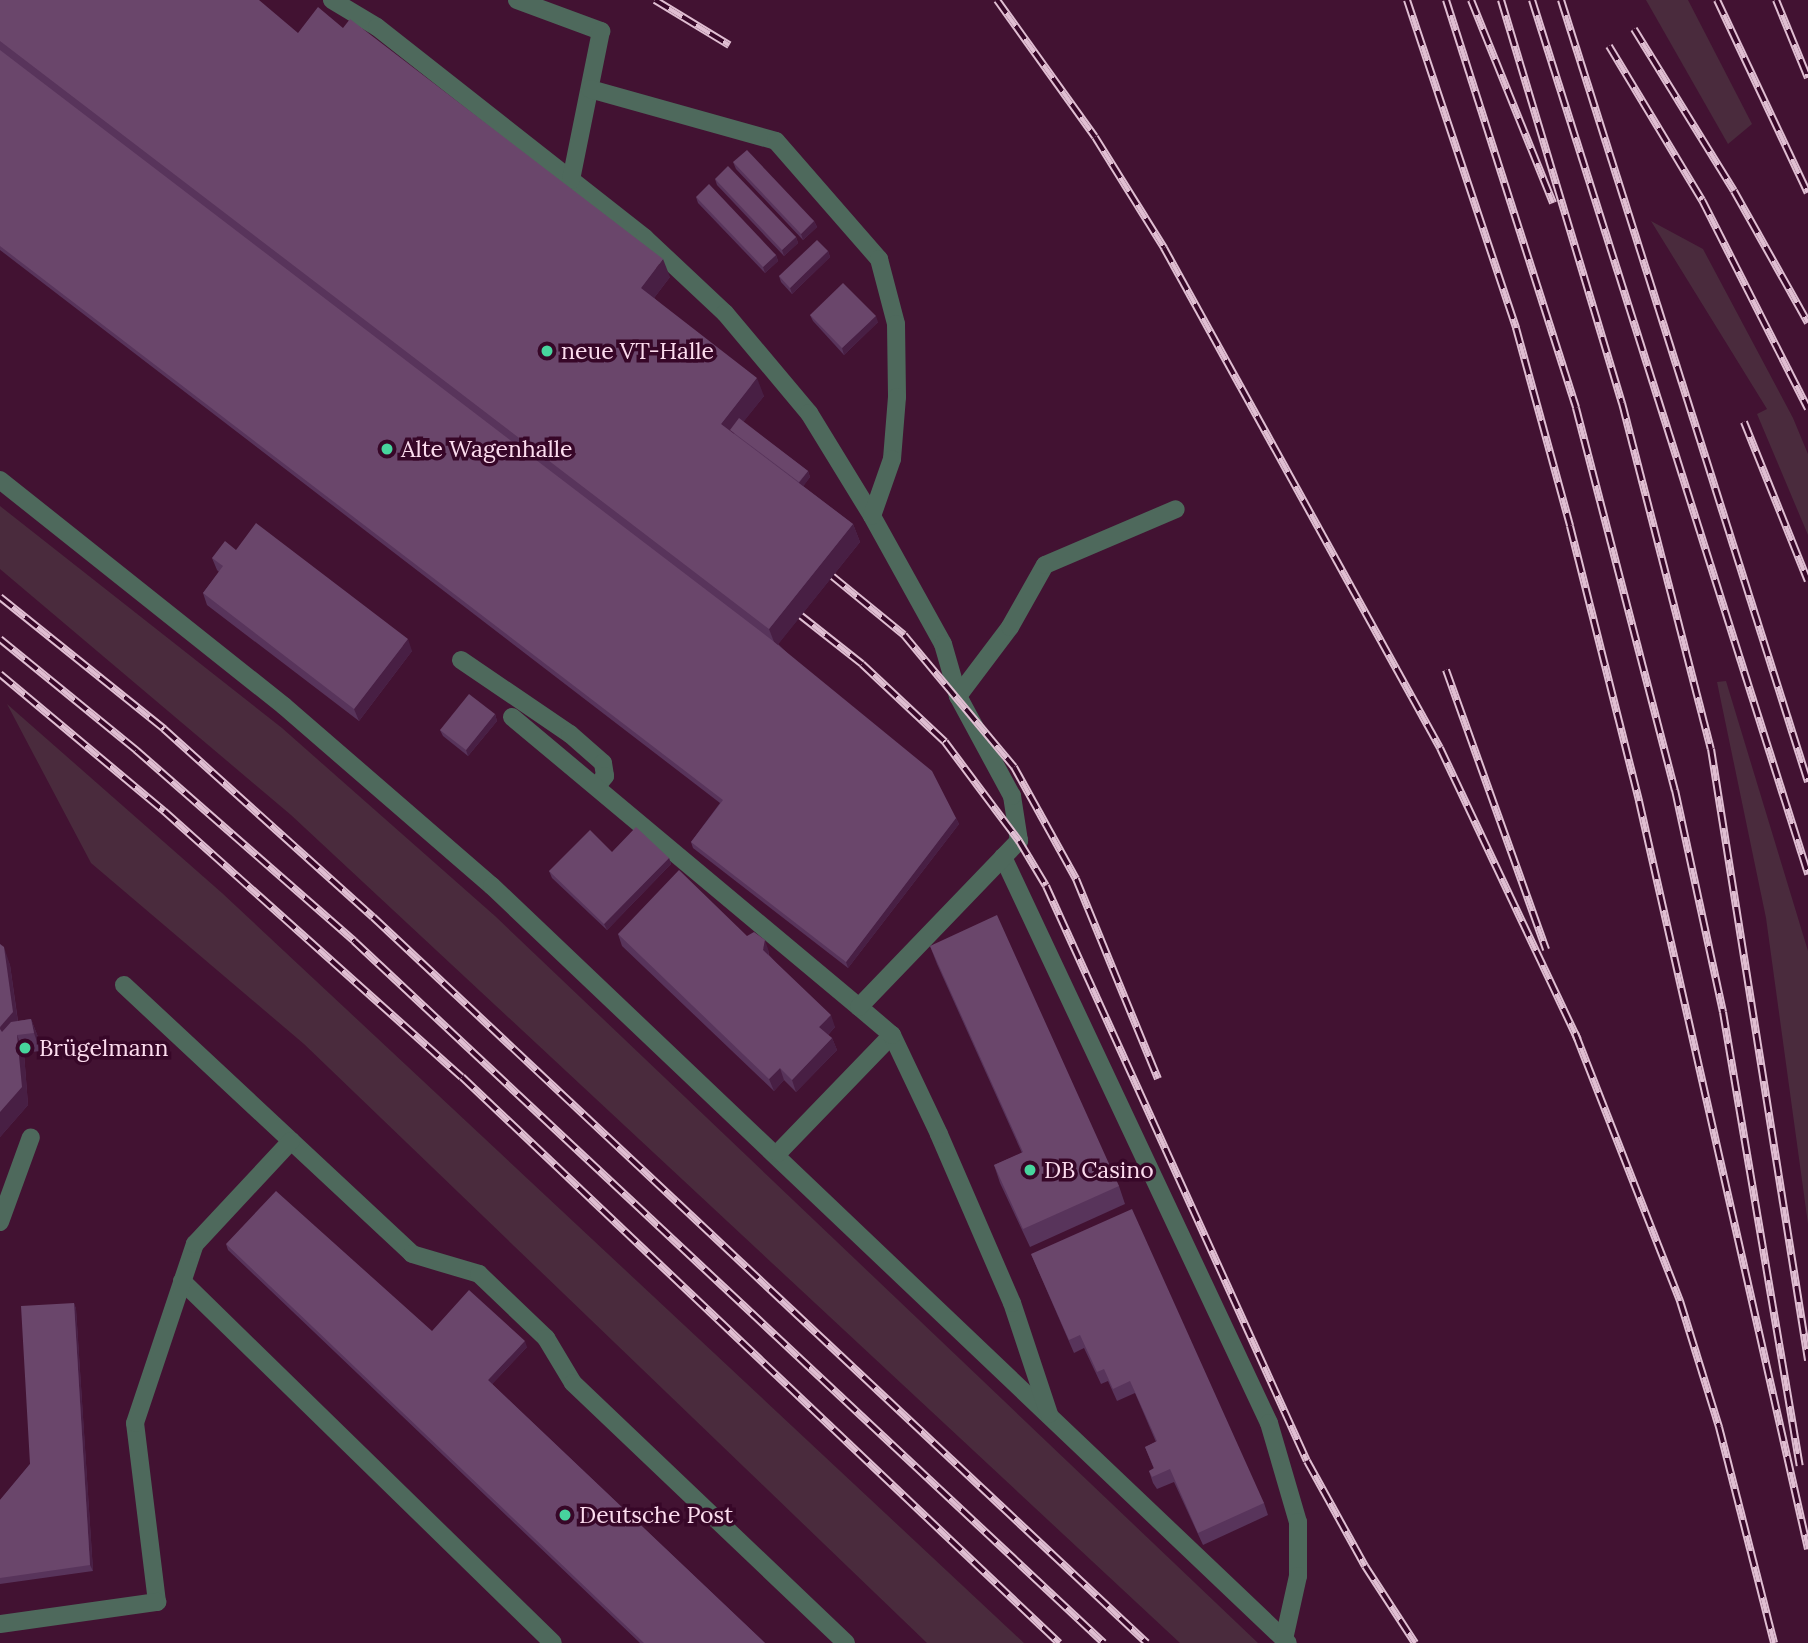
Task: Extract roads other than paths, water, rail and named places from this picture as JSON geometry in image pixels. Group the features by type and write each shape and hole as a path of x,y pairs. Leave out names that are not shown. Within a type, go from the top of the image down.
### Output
{"street":[{"path":"332,0 377,27 645,238 725,313 809,413 872,516 943,644 958,696 1012,796 1019,841 859,1007"},
{"path":"517,0 601,31 570,180"},
{"path":"590,89 776,141 879,259 896,324 897,397 892,459 872,516"},
{"path":"0,481 284,706 481,877 778,1153 1286,1641"},
{"path":"958,696 1010,627 1045,565 1176,509"},
{"path":"460,660 570,734 603,763 605,776 596,788"},
{"path":"512,717 892,1035 1012,1303 1050,1417"},
{"path":"1003,857 1269,1423 1298,1522 1298,1576 1286,1641"},
{"path":"124,985 412,1254 479,1274 546,1338 573,1383 846,1643"},
{"path":"778,1153 892,1035"},
{"path":"0,1222 32,1137"},
{"path":"0,1624 157,1602 135,1423 195,1244 291,1141"},
{"path":"182,1281 552,1643"}],"railway":[{"path":"655,0 729,45"},
{"path":"997,0 1095,137 1164,248 1440,748 1578,1040"},
{"path":"1407,0 1516,328 1570,526 1639,801 1808,1549"},
{"path":"1446,0 1576,408 1675,790 1723,1012 1800,1466"},
{"path":"1471,0 1553,203"},
{"path":"1501,0 1622,403 1711,749 1808,1360"},
{"path":"1532,0 1808,874"},
{"path":"1561,0 1808,782"},
{"path":"1717,0 1808,193"},
{"path":"1776,0 1808,78"},
{"path":"1634,29 1734,191 1808,323"},
{"path":"1609,46 1702,200 1808,409"},
{"path":"1744,422 1808,581"},
{"path":"832,576 904,635 1014,767 1076,879 1158,1079"},
{"path":"0,597 164,729 373,917 1147,1643"},
{"path":"800,615 862,664 945,742 1019,841 1046,886 1307,1461 1365,1566 1415,1643"},
{"path":"0,639 136,750 354,941 1104,1643"},
{"path":"1446,670 1546,950"},
{"path":"0,674 164,811 462,1077 1059,1643"},
{"path":"1575,1033 1680,1301 1719,1427 1774,1643"}],"place":[{"name":"neue VT-Halle","path":"547,351"},
{"name":"Alte Wagenhalle","path":"387,449"},
{"name":"Brügelmann","path":"25,1048"},
{"name":"DB Casino","path":"1030,1170"},
{"name":"Deutsche Post","path":"565,1515"}]}
